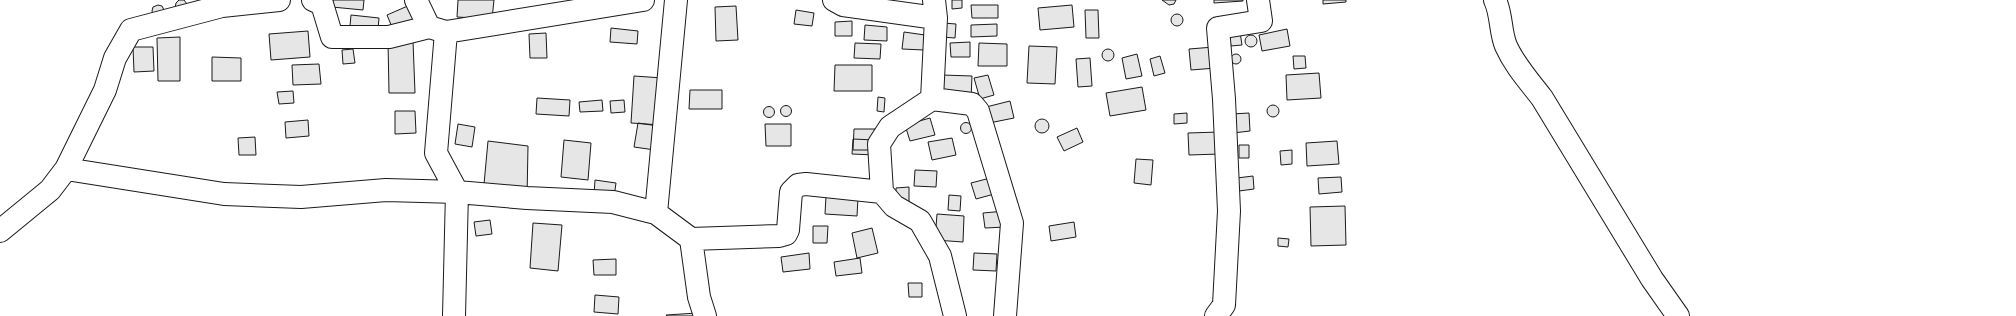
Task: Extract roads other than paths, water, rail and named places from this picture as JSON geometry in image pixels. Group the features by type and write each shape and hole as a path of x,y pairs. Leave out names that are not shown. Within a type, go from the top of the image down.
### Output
{"street":[{"path":"0,232 50,190 66,169 105,90 115,58 131,30 216,3 279,0"},
{"path":"313,0 322,4 332,37 389,37 643,0"},
{"path":"416,0 437,30 436,153 457,192 454,316"},
{"path":"656,213 676,0"},
{"path":"834,0 843,5 935,9 932,100"},
{"path":"1216,316 1224,305 1229,211 1224,99 1218,28 1261,21 1258,0"},
{"path":"1496,0 1505,45 1520,72 1542,98 1652,279 1678,316"},
{"path":"955,316 940,256 920,221 894,206 882,192 879,144 890,127 932,100 972,104 978,111 1012,223 1004,316"},
{"path":"66,169 224,194 301,197 386,190 457,192 613,202 656,213 691,239 779,236 786,234 788,230 791,192 798,185 806,184 882,192"},
{"path":"691,239 699,297 705,316"}]}
